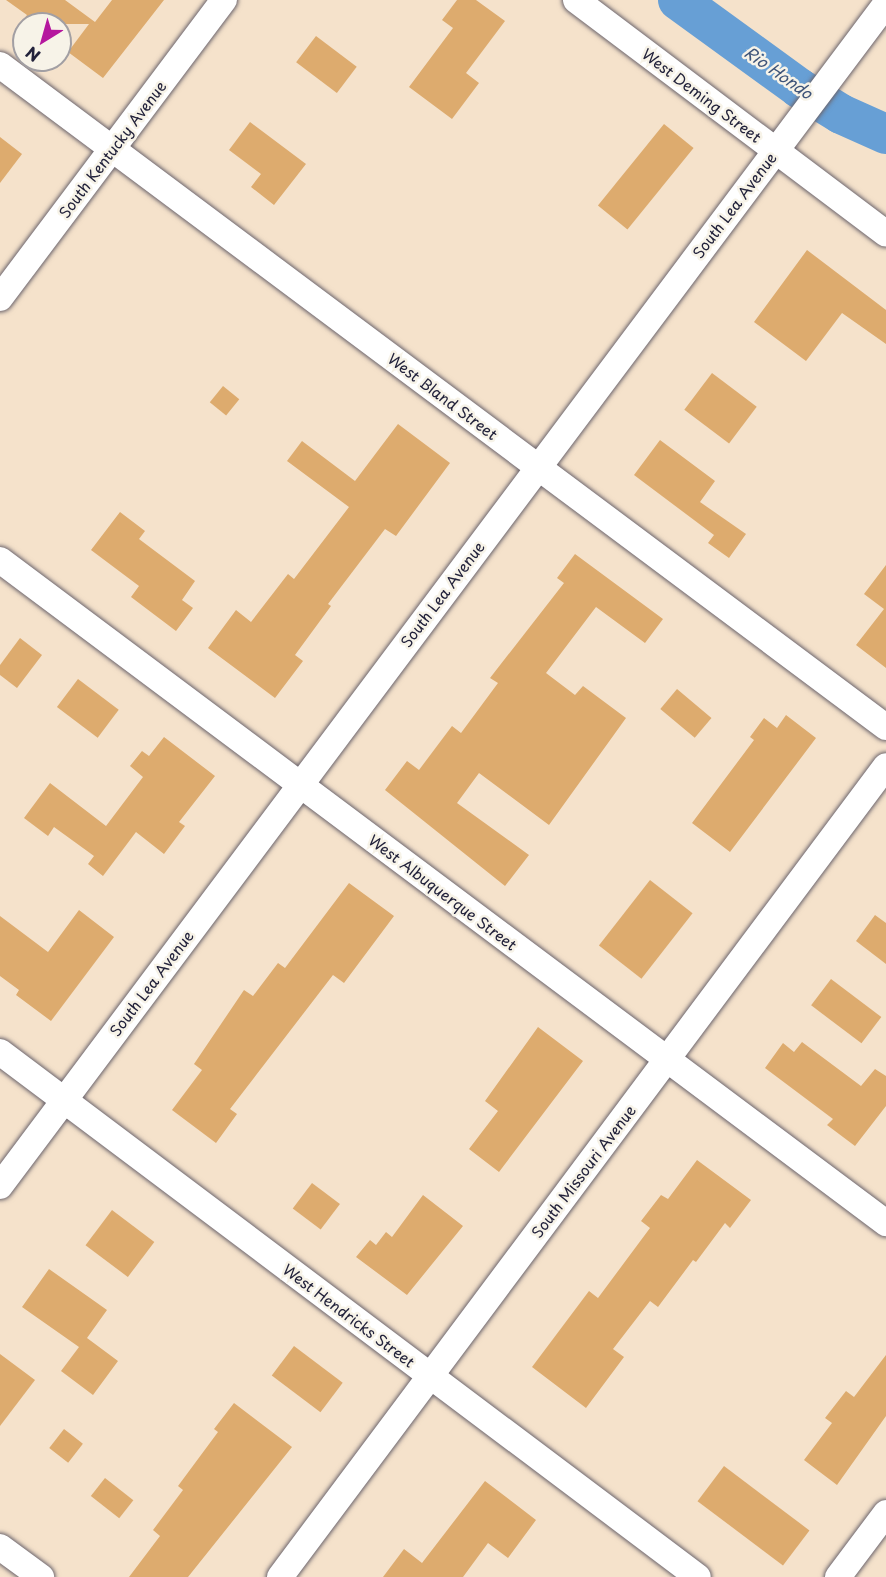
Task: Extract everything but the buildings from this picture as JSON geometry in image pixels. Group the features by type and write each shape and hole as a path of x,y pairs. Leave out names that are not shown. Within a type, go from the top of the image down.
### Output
{"street":[{"name":"South Kentucky Avenue","path":"0,298 224,0"},
{"name":"West Deming Street","path":"576,0 886,234"},
{"name":"South Lea Avenue","path":"0,1185 886,4"},
{"name":"West Bland Street","path":"0,65 886,728"},
{"name":"West Albuquerque Street","path":"0,560 886,1223"},
{"name":"South Missouri Avenue","path":"280,1577 886,766"},
{"name":"West Hendricks Street","path":"0,1053 698,1577"},
{"path":"838,1577 886,1513"},
{"path":"0,1547 40,1577"}],"waterway":[{"name":"Rio Hondo","path":"678,0 799,88 841,114 886,134"}]}
